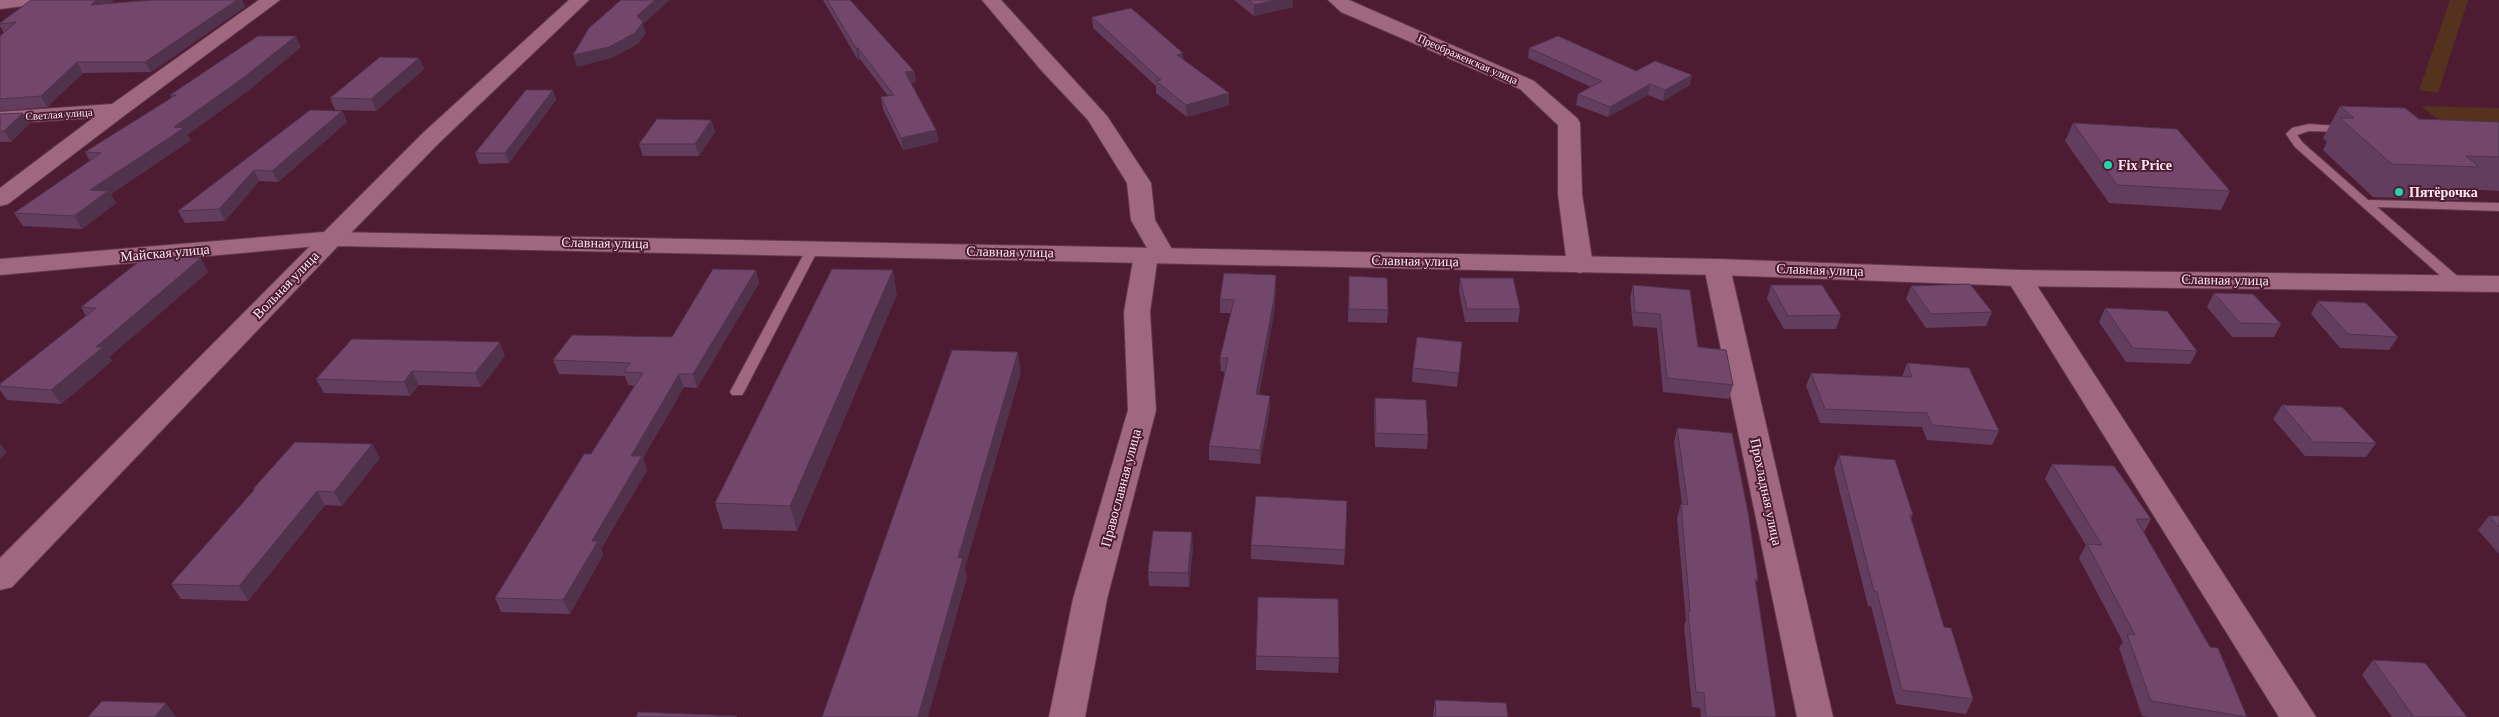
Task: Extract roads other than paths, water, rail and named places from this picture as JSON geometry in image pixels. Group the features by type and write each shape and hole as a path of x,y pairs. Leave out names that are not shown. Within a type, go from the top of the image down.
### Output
{"street":[{"path":"0,3 33,0"},
{"path":"0,199 117,110 272,0"},
{"name":"Вольная улица","path":"0,578 432,137 580,0"},
{"path":"991,0 1048,66 1096,116 1139,184 1143,220 1155,256"},
{"name":"Преображенская улица","path":"1337,0 1348,8 1527,85 1568,124 1570,194 1580,265"},
{"name":"Светлая улица","path":"0,118 117,110"},
{"name":"Славная улица","path":"331,239 1717,267 2019,278 2499,284"},
{"name":"Майская улица","path":"0,268 331,239"},
{"name":"Православная улица","path":"1067,717 1090,599 1142,410 1137,312 1155,256"},
{"name":"Прохладная улица","path":"1717,267 1815,717"},
{"path":"2019,278 2298,717"}],"lane":[{"path":"2356,129 2304,128 2291,134 2298,145 2457,283"},
{"path":"2365,203 2499,207"},
{"path":"737,392 813,248"}],"place":[{"name":"Fix Price","path":"2108,165"},
{"name":"Пятёрочка","path":"2399,192"}]}
